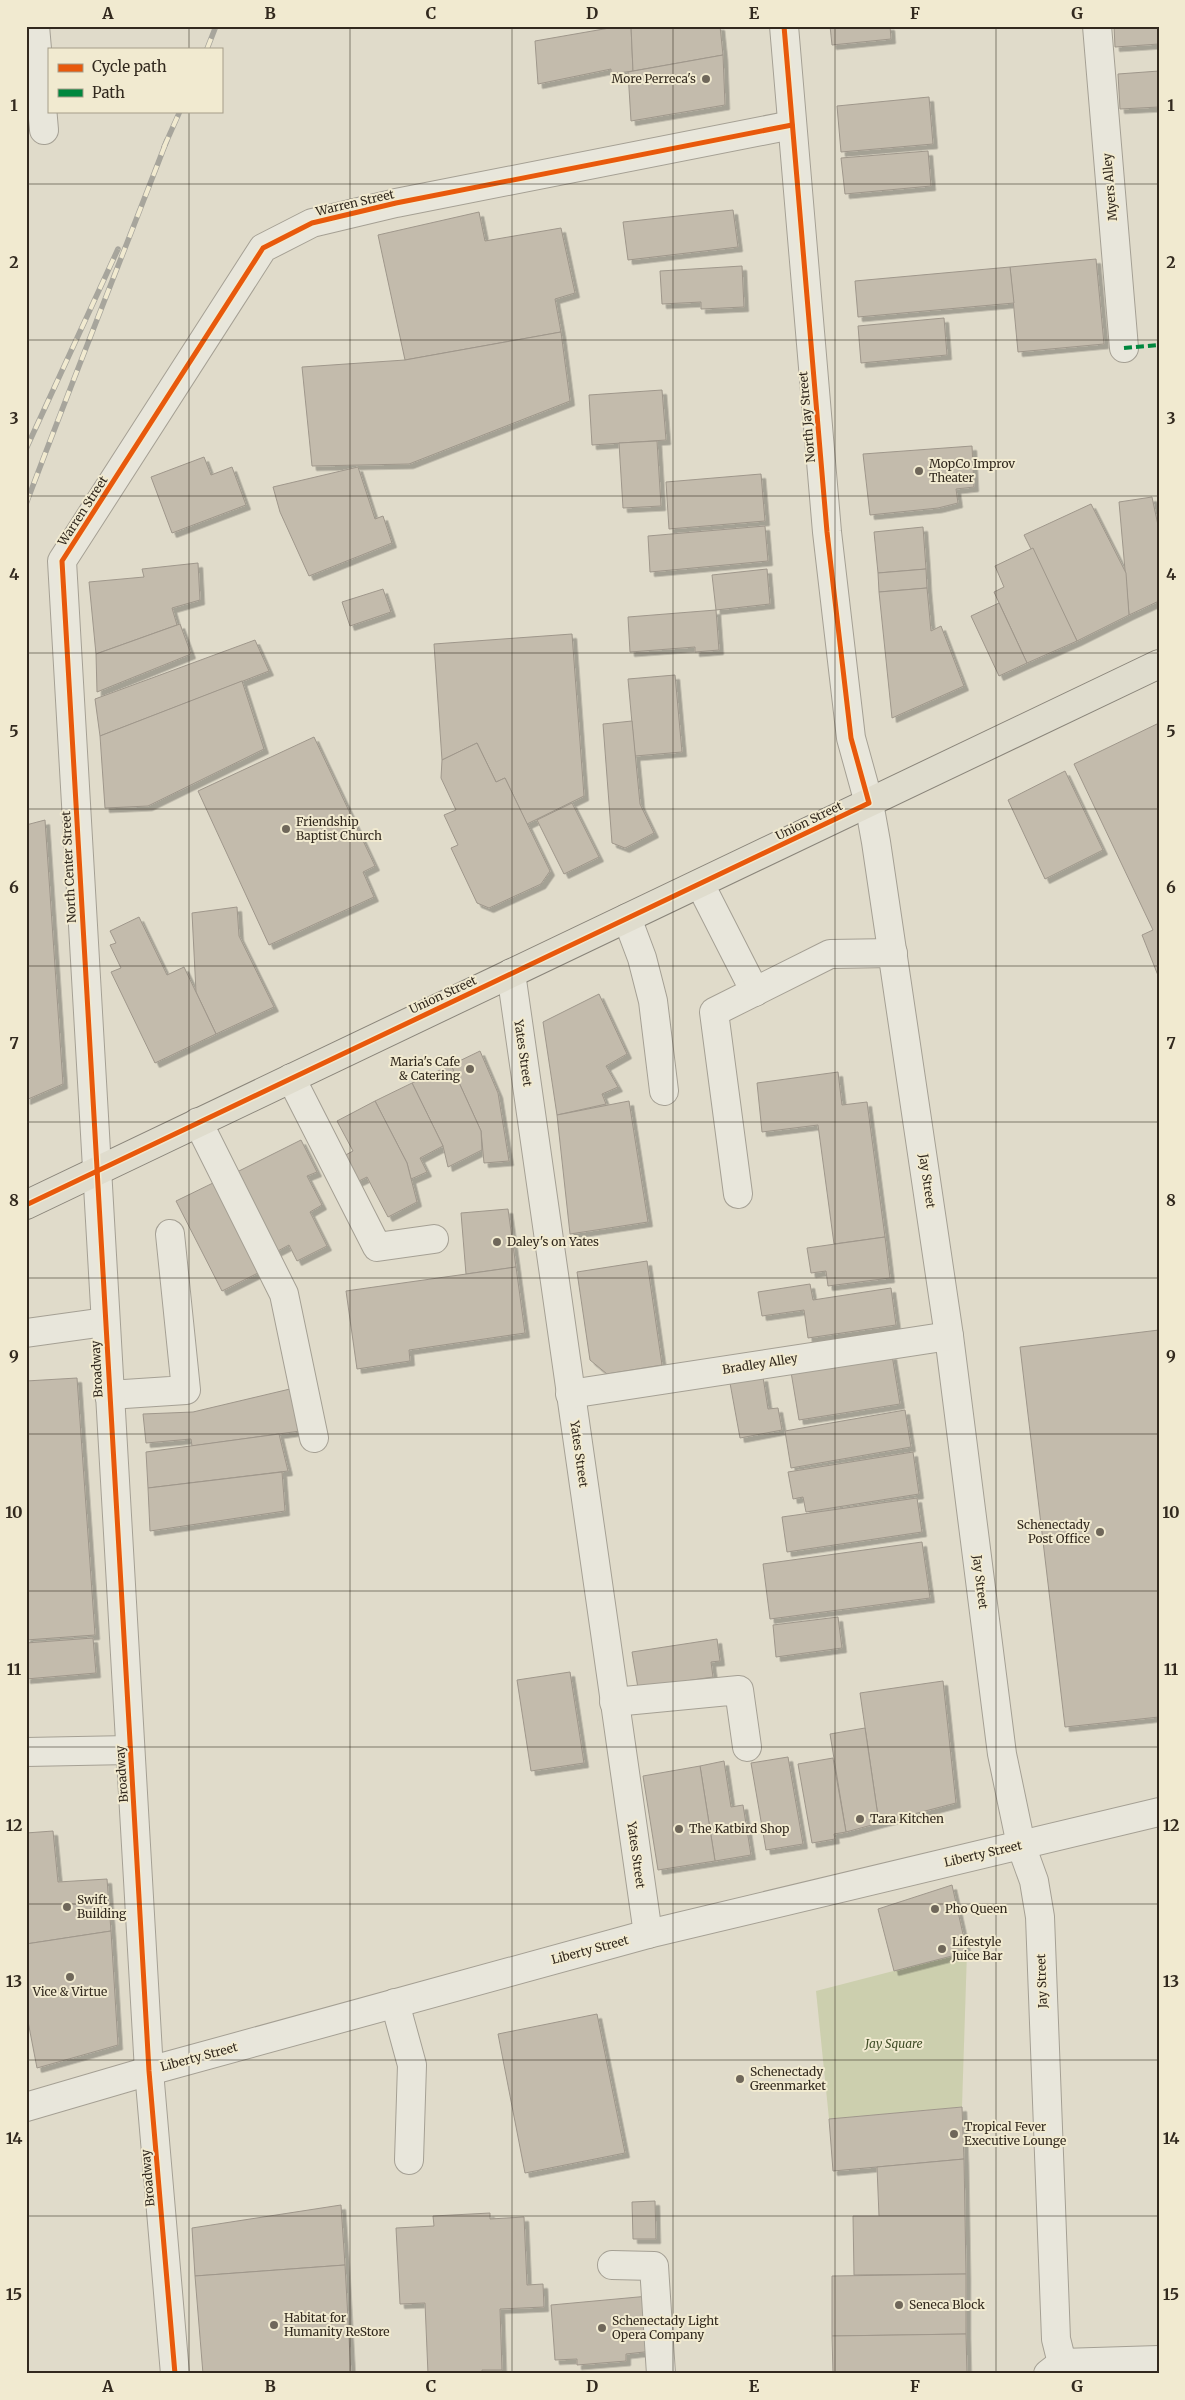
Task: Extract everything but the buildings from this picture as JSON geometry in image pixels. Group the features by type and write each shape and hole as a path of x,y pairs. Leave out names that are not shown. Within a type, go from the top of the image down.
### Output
{"main road":[{"name":"Union Street","path":"26,1205 1159,664"}],"street":[{"path":"35,26 44,130"},
{"name":"North Jay Street","path":"784,26 827,532 851,738 869,803"},
{"name":"Myers Alley","path":"1097,26 1124,348"},
{"name":"Warren Street","path":"62,561 263,248 312,223 396,203 792,125"},
{"name":"North Center Street","path":"62,561 96,1172"},
{"name":"Jay Street","path":"869,803 950,1336 1002,1754 1021,1844 1034,1881 1040,1917 1056,2339 1055,2368"},
{"path":"700,884 755,992"},
{"path":"627,918 642,958 653,1001 664,1091"},
{"path":"738,1194 714,1012 830,954 893,953"},
{"name":"Yates Street","path":"511,974 648,1934"},
{"path":"291,1078 377,1247 434,1239"},
{"path":"198,1122 284,1294 314,1438"},
{"name":"Broadway","path":"96,1172 149,2070 175,2374"},
{"path":"109,1395 186,1390 170,1234"},
{"path":"26,1333 105,1322"},
{"name":"Bradley Alley","path":"570,1394 950,1336"},
{"path":"614,1702 739,1690 747,1747"},
{"path":"26,1752 130,1750"},
{"name":"Liberty Street","path":"26,2107 149,2070 648,1934 1159,1812"},
{"path":"395,2004 412,2065 409,2160"},
{"path":"612,2265 654,2266 661,2374"},
{"path":"1055,2368 1159,2360"}],"green space":[{"name":"Jay Square","path":"967,1952 962,2107 829,2119 816,1991"}],"railway":[{"path":"207,48 216,26"},
{"path":"164,147 180,112"},
{"path":"26,504 167,140"},
{"path":"26,449 118,249"}],"marked path":[{"path":"1124,348 1159,345"}],"cycle path":[{"path":"26,1205 869,803 851,738 827,532 784,26"},
{"path":"175,2374 149,2071 62,561 263,248 312,223 396,203 792,125"}],"place":[{"name":"More Perreca's","path":"706,79"},
{"name":"MopCo Improv Theater","path":"919,471"},
{"name":"Friendship Baptist Church","path":"286,829"},
{"name":"Maria's Cafe & Catering","path":"470,1069"},
{"name":"Daley's on Yates","path":"497,1242"},
{"name":"Schenectady Post Office","path":"1100,1532"},
{"name":"Tara Kitchen","path":"860,1819"},
{"name":"The Katbird Shop","path":"679,1829"},
{"name":"Swift Building","path":"67,1907"},
{"name":"Pho Queen","path":"935,1909"},
{"name":"Lifestyle Juice Bar","path":"942,1949"},
{"name":"Vice & Virtue","path":"70,1977"},
{"name":"Schenectady Greenmarket","path":"740,2079"},
{"name":"Tropical Fever Executive Lounge","path":"954,2134"},
{"name":"Seneca Block","path":"899,2305"},
{"name":"Habitat for Humanity ReStore","path":"274,2325"},
{"name":"Schenectady Light Opera Company","path":"602,2328"}]}
